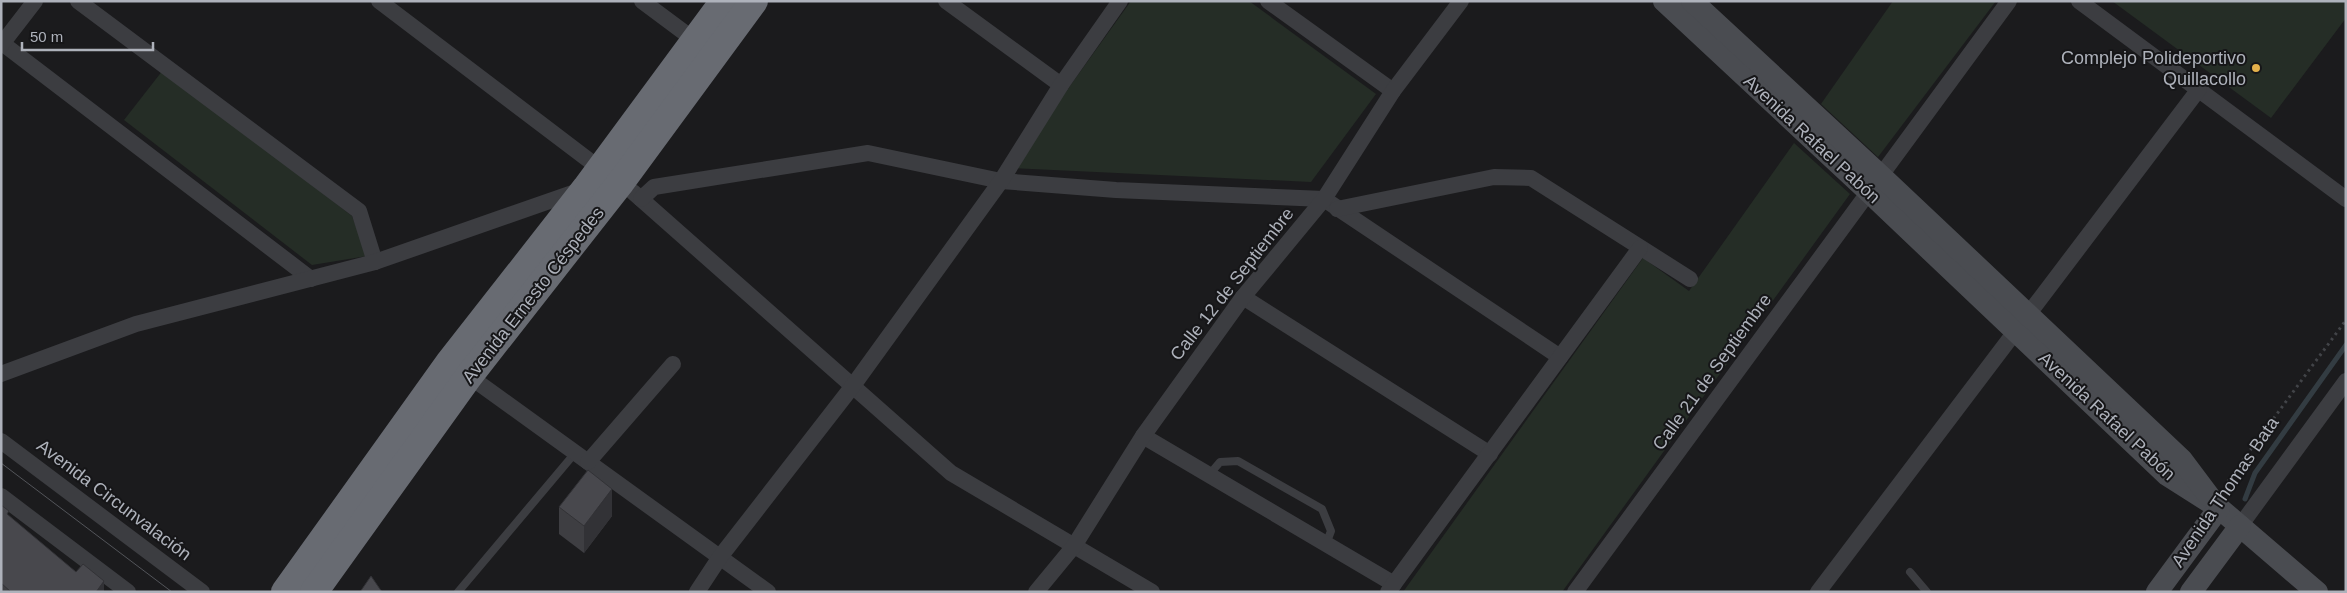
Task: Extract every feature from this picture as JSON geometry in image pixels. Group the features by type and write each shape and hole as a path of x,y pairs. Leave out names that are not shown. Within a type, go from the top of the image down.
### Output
{"highway":[{"name":"Avenida Ernesto Céspedes","path":"705,48 724,1"},
{"name":"Avenida Ernesto Céspedes","path":"285,592 459,369 612,185 705,48 754,1"},
{"name":"Avenida Ernesto Céspedes","path":"314,592 459,369 612,185"}],"main road":[{"name":"Avenida Rafael Pabón","path":"1664,1 1875,184"},
{"name":"Avenida Rafael Pabón","path":"1692,1 1875,184 2021,324 2167,475 2219,508 2317,592"},
{"name":"Avenida Thomas Bata","path":"2157,592 2219,508"},
{"name":"Avenida Thomas Bata","path":"2191,592 2240,526"}],"street":[{"path":"35,1 2,44 311,279"},
{"path":"78,1 360,211 375,262"},
{"path":"380,1 470,69 612,185 951,473 1152,592"},
{"path":"642,1 705,48"},
{"path":"946,1 1061,85"},
{"path":"697,592 720,557 852,387 1001,181 1061,85 1120,1"},
{"path":"1268,1 1393,91"},
{"name":"Calle 12 de Septiembre","path":"1036,592 1074,546 1143,436 1243,297 1324,199 1393,91 1461,1"},
{"name":"Calle 21 de Septiembre","path":"1575,592 2009,1"},
{"path":"2079,1 2346,199"},
{"path":"1818,592 2199,89"},
{"path":"1,374 136,324 375,262 612,185 654,187 868,153 1001,181 1116,190 1324,199 1560,356"},
{"path":"1337,209 1494,177 1531,178 1690,279"},
{"path":"1143,436 1326,544 1391,588 1640,248"},
{"path":"1243,297 1490,454"},
{"path":"582,458 673,364"},
{"path":"459,369 768,592"},
{"name":"Avenida Thomas Bata","path":"2240,526 2346,381"},
{"name":"Avenida Circunvalación","path":"1,441 202,592"},
{"path":"1,496 128,592"}],"lane":[{"path":"458,592 582,458"},
{"path":"1209,475 1220,462 1238,461 1322,510 1331,531 1326,544"},
{"path":"1910,572 1927,592"}],"path":[{"name":"Avenida Thomas Bata","path":"2219,508 2229,479 2346,320"}],"shaded area":[{"path":"1131,1 1249,1 1376,94 1311,182 1011,168"},
{"path":"1893,1 1996,1 1878,157 1821,104"},
{"name":"Complejo Polideportivo Quillacollo","path":"2112,1 2346,1 2346,18 2271,118"},
{"path":"163,70 352,216 367,256 312,265 124,120"},
{"path":"1794,143 1850,194 1562,592 1403,592 1643,258 1689,291"}],"building":[{"path":"588,470 612,489 584,526 559,507"},
{"path":"1,505 9,511 7,514 76,572 83,564 104,581 96,592 11,592 1,583"},
{"path":"371,576 382,592 360,592"}],"waterway":[{"path":"2245,499 2255,473 2346,345"}],"tram line":[{"path":"1,463 172,592"}],"place":[{"name":"Complejo Polideportivo Quillacollo","path":"2256,68"}]}
